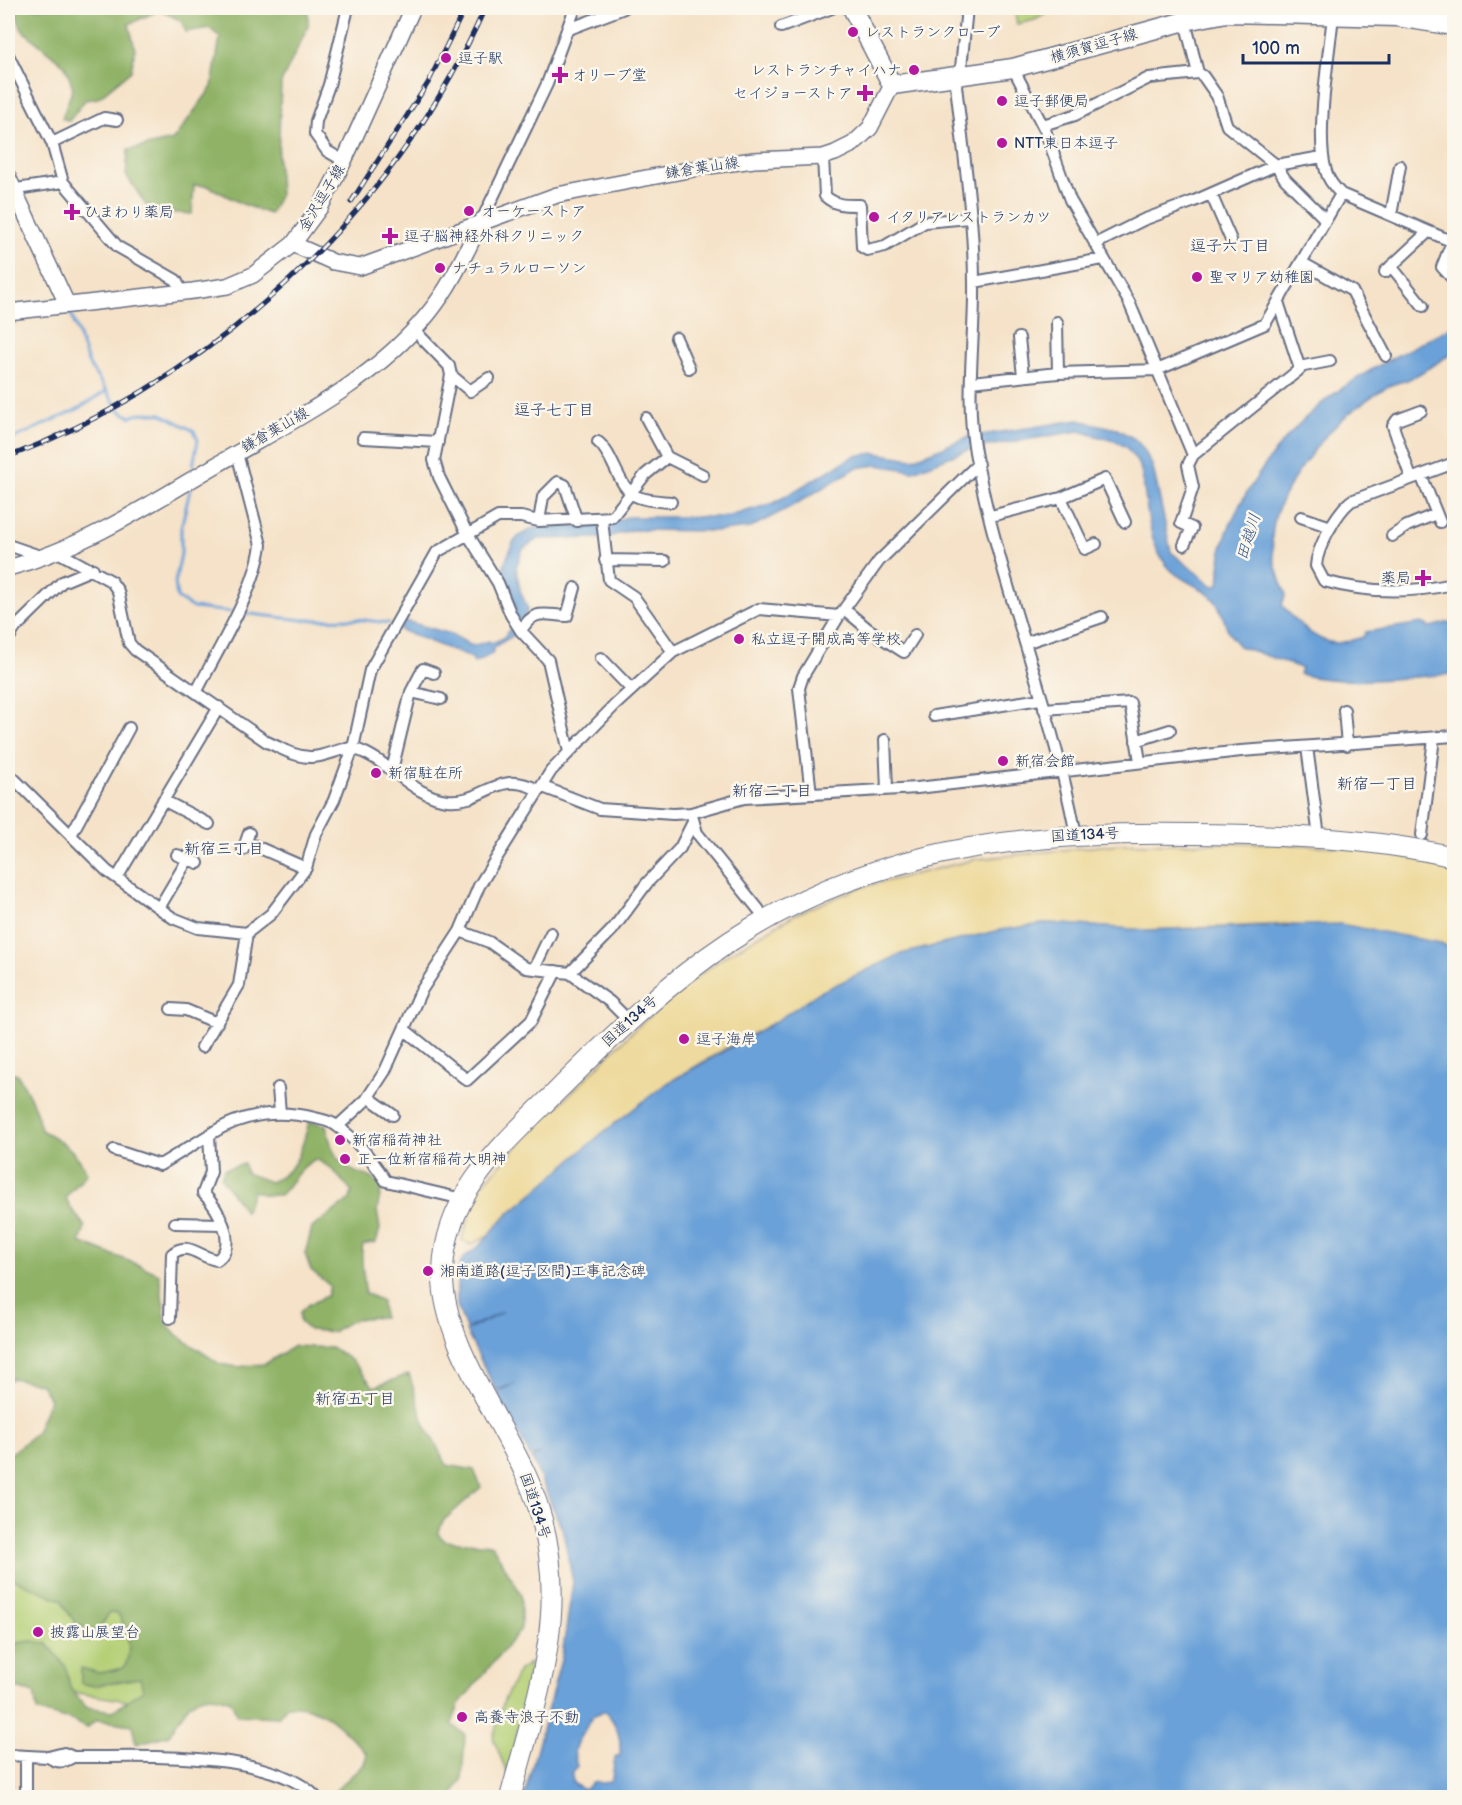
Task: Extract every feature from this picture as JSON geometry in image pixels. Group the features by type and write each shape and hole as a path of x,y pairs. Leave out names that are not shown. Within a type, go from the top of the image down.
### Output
{"highway":[{"name":"国道134号","path":"510,1797 548,1653 553,1580 548,1541 533,1491 459,1344 445,1303 442,1270 447,1235 458,1205 477,1175 607,1040 669,987 761,922 830,887 914,859 1034,838 1131,833 1319,837 1391,844 1455,857"}],"main road":[{"name":"金沢逗子線","path":"8,312 67,303 182,292 240,281 253,275 293,244 321,206 344,161 413,8"},
{"path":"852,8 892,85"},
{"name":"横須賀逗子線","path":"892,85 1013,68 1187,16 1245,12 1397,17 1431,14 1455,26"},
{"name":"鎌倉葉山線","path":"293,244 333,262 360,267 416,248 483,220 557,195 709,166 754,160 823,157 845,148 862,137 877,118 892,85"},
{"path":"10,186 67,303"},
{"name":"鎌倉葉山線","path":"8,568 51,554 136,514 346,388 389,354 414,330 443,293 483,220"}],"street":[{"path":"344,161 327,151 315,134 316,121 329,85 348,8"},
{"path":"483,220 547,84 575,8"},
{"path":"569,29 624,8"},
{"path":"781,27 832,8"},
{"path":"967,8 961,68 955,76 974,282 971,382 975,451 1025,643 1062,770 1074,825"},
{"path":"1324,13 1322,157 1332,184 1341,194 1428,232 1454,240 1443,267 1455,280"},
{"path":"1187,16 1198,73"},
{"path":"8,55 52,143 63,182 118,247 176,280 182,292"},
{"path":"1013,68 1042,125 1070,200 1129,302 1193,455"},
{"path":"1042,125 1075,115 1149,78 1198,73 1203,76 1217,96 1227,126 1275,165 1285,179 1325,219"},
{"path":"52,143 104,118 117,120"},
{"path":"823,157 825,196 844,206 860,205 862,247 867,250 885,246 925,222 969,218"},
{"path":"1095,243 1143,220 1211,194 1275,165 1322,157"},
{"path":"1390,215 1400,166"},
{"path":"10,186 63,182"},
{"path":"1211,194 1231,240"},
{"path":"971,382 1023,376 1157,370 1265,324 1341,194"},
{"path":"1423,306 1388,269 1428,232"},
{"path":"974,282 1103,260"},
{"path":"1301,262 1352,291 1386,356"},
{"path":"1278,302 1299,367"},
{"path":"1056,321 1058,374"},
{"path":"414,330 449,366 451,375 434,460 439,477 467,533 498,583 511,615 520,629 548,660 569,752"},
{"path":"676,338 689,368"},
{"path":"1019,338 1023,376"},
{"path":"1184,545 1192,528 1181,523 1192,494 1188,465 1193,455 1299,367 1330,361"},
{"path":"451,375 470,391 489,378"},
{"path":"1392,536 1407,526 1438,518 1393,426 1397,420 1421,411"},
{"path":"646,418 667,457 703,475"},
{"path":"363,438 438,442"},
{"path":"598,442 605,447 616,472 632,493 638,497 671,502"},
{"path":"197,691 252,580 259,558 261,545 237,453"},
{"path":"8,773 107,871 159,908 182,923 198,928 247,933 271,915 306,868 316,834 334,800 353,748 370,670 379,650 436,552 498,517 521,517 539,521 602,521 612,517 645,475 667,457"},
{"path":"1455,463 1352,501 1339,512 1316,561 1324,581 1364,590 1404,590 1455,584"},
{"path":"811,794 799,688 803,676 841,613 879,561 978,464"},
{"path":"991,516 1061,498 1105,479 1125,522"},
{"path":"539,521 543,497 558,482 565,485 577,521"},
{"path":"1061,498 1085,549 1096,544"},
{"path":"1301,517 1331,527"},
{"path":"602,521 609,580 634,597 673,652"},
{"path":"8,545 51,554 93,569 111,581 118,591 129,643 135,650 219,706 267,742 291,753 311,757 353,748 428,794 443,799 455,800 512,781 525,783 588,806 613,811 692,817 744,798 917,788 1140,761 1455,736"},
{"path":"605,560 665,561"},
{"path":"8,639 15,628 62,582 87,574 93,569"},
{"path":"520,629 528,618 536,614 567,616 575,588"},
{"path":"338,1126 368,1097 385,1071 421,992 460,930 479,886 551,771 631,689 673,652 759,609 841,613 904,652 915,636"},
{"path":"1025,643 1101,617"},
{"path":"601,658 631,689"},
{"path":"392,770 411,692 423,669 434,673"},
{"path":"411,692 441,699"},
{"path":"934,716 945,712 1042,704 1130,703 1140,761"},
{"path":"117,878 219,706"},
{"path":"1344,710 1347,745"},
{"path":"70,835 129,728"},
{"path":"1136,741 1170,730"},
{"path":"1422,835 1434,738"},
{"path":"885,740 887,789"},
{"path":"1307,747 1319,837"},
{"path":"163,800 209,824"},
{"path":"692,817 698,833 759,910"},
{"path":"570,973 613,929 647,883 680,848 692,817"},
{"path":"246,842 306,868"},
{"path":"159,908 188,859"},
{"path":"460,930 489,942 526,968 570,973 610,1002 621,1013"},
{"path":"202,1047 239,985 247,933"},
{"path":"534,969 551,933"},
{"path":"405,1030 467,1080 531,1021 556,971"},
{"path":"171,1009 186,1010 217,1023"},
{"path":"278,1088 280,1113"},
{"path":"368,1097 393,1115"},
{"path":"114,1150 160,1165 209,1135 248,1117 296,1113 338,1126 372,1159 386,1181 454,1197"},
{"path":"170,1318 172,1254 178,1248 188,1248 208,1259 217,1260 224,1255 227,1247 218,1211 203,1193 212,1172 209,1135"},
{"path":"175,1223 222,1224"},
{"path":"8,1755 48,1757 56,1762 73,1757 236,1761 274,1773 311,1791 317,1797"},
{"path":"26,1757 26,1797"}],"green space":[{"path":"14,8 308,8 308,26 281,83 278,160 280,194 270,214 240,203 208,186 194,185 192,214 150,211 126,175 128,150 173,140 212,87 220,37 209,28 186,32 181,21 160,10 129,24 135,49 131,71 98,98 85,100 69,121 62,118 73,88 65,66 22,30"},
{"path":"1014,8 1055,9 1035,20 1017,24"},
{"path":"8,1071 17,1074 25,1087 35,1108 41,1130 68,1147 79,1159 87,1173 66,1197 71,1209 85,1227 80,1242 159,1274 166,1323 177,1335 220,1364 238,1367 265,1364 294,1346 333,1348 352,1361 374,1387 409,1374 424,1423 447,1465 474,1470 481,1487 443,1521 438,1534 445,1541 492,1545 521,1594 521,1629 459,1704 452,1724 465,1735 462,1780 451,1797 335,1797 333,1793 364,1764 367,1754 332,1720 300,1706 287,1706 278,1717 237,1715 231,1701 209,1696 200,1698 187,1708 169,1735 136,1744 132,1725 97,1720 87,1728 74,1721 37,1711 34,1693 8,1686 8,1644 32,1641 48,1644 66,1667 70,1688 86,1707 113,1711 143,1690 140,1678 93,1686 81,1683 81,1668 100,1673 124,1668 129,1647 118,1614 109,1613 98,1632 85,1628 75,1622 62,1600 8,1577 8,1456 35,1434 50,1399 41,1384 12,1378 8,1382"},
{"path":"309,1122 326,1125 333,1149 343,1164 382,1186 377,1210 380,1229 376,1242 363,1245 362,1256 365,1293 382,1301 383,1318 356,1319 333,1332 309,1330 300,1322 300,1312 308,1305 327,1296 330,1286 311,1270 305,1254 312,1228 350,1199 352,1192 331,1168 316,1159 301,1170 280,1195 266,1195 253,1191 245,1212 221,1178 224,1169 244,1164 246,1173 270,1182 280,1177 287,1172 297,1158"},
{"path":"8,1557 157,1629 146,1704 40,1687 8,1672"},
{"path":"530,1663 522,1715 507,1773 493,1738 504,1700 519,1670"}],"sand":[{"name":"逗子海岸","path":"1265,843 1358,848 1454,866 1454,950 1441,943 1286,924 1146,930 1050,923 1000,930 901,954 726,1048 666,1084 505,1216 490,1234 471,1245 462,1240 478,1189 634,1030 725,956 794,915 859,888 977,859 1120,844"}],"water":[{"name":"田越川","path":"1454,326 1454,352 1413,377 1389,386 1374,395 1344,418 1318,446 1293,480 1284,497 1273,528 1272,545 1279,578 1286,594 1282,605 1312,634 1338,643 1363,637 1366,632 1422,623 1430,627 1454,621 1454,674 1357,681 1318,678 1299,674 1301,668 1239,646 1230,634 1219,607 1212,597 1177,575 1163,561 1152,536 1140,466 1126,447 1117,442 1079,431 970,449 913,471 877,465 856,468 750,528 720,531 631,530 605,538 538,539 523,549 516,567 520,590 528,609 516,634 494,647 492,654 474,663 472,658 400,630 402,620 451,634 472,646 489,641 492,643 503,638 512,627 511,621 516,611 509,586 504,585 504,565 513,543 519,536 533,528 607,524 627,517 726,517 774,503 854,456 875,453 913,459 968,437 1078,420 1117,429 1135,439 1143,448 1153,467 1171,552 1213,586 1219,585 1222,548 1235,514 1274,453 1295,428 1341,389 1366,373"},
{"path":"1050,923 1146,930 1340,924 1441,943 1454,950 1454,1797 524,1797 562,1656 573,1582 563,1531 532,1458 540,1454 530,1456 497,1392 515,1384 496,1390 466,1331 503,1312 466,1329 457,1305 457,1272 463,1258 479,1246 503,1219 601,1134 666,1084 770,1025 818,993 901,954 1000,930","holes":["605,1711 618,1732 620,1756 616,1756 611,1781 594,1782 584,1790 573,1783 572,1775 577,1766 574,1753 579,1738 592,1717"]}],"waterway":[{"path":"70,311 89,365 120,411 131,417 142,413 162,414 194,431 198,440 193,465"},
{"path":"8,441 76,410 107,391"},
{"path":"190,490 181,528 181,554 175,582 177,598 193,608 232,612"},
{"path":"241,613 303,620 356,619 389,623"}],"railway":[{"path":"351,202 428,83 465,8"},
{"path":"8,457 84,423 157,382 226,334 290,279 349,218 402,153 447,82 485,8"}],"place":[{"name":"レストランクローブ","path":"853,32"},
{"name":"逗子駅","path":"446,58"},
{"name":"レストランチャイハナ","path":"914,70"},
{"name":"オリーブ堂","path":"560,75"},
{"name":"セイジョーストア","path":"865,93"},
{"name":"逗子郵便局","path":"1002,101"},
{"name":"NTT東日本逗子","path":"1002,143"},
{"name":"オーケーストア","path":"469,211"},
{"name":"ひまわり薬局","path":"72,212"},
{"name":"イタリアレストランカツ","path":"874,217"},
{"name":"逗子脳神経外科クリニック","path":"390,236"},
{"name":"ナチュラルローソン","path":"440,268"},
{"name":"聖マリア幼稚園","path":"1197,277"},
{"name":"薬局","path":"1423,578"},
{"name":"私立逗子開成高等学校","path":"739,639"},
{"name":"新宿会館","path":"1003,761"},
{"name":"新宿駐在所","path":"376,773"},
{"name":"逗子海岸","path":"684,1039"},
{"name":"新宿稲荷神社","path":"340,1140"},
{"name":"正一位新宿稲荷大明神","path":"345,1159"},
{"name":"湘南道路(逗子区間)工事記念碑","path":"428,1271"},
{"name":"披露山展望台","path":"38,1632"},
{"name":"高養寺浪子不動","path":"462,1717"}],"district":[{"name":"逗子六丁目","path":"1230,246"},
{"name":"逗子七丁目","path":"554,410"},
{"name":"新宿一丁目","path":"1377,784"},
{"name":"新宿二丁目","path":"772,791"},
{"name":"新宿三丁目","path":"224,849"},
{"name":"新宿五丁目","path":"355,1399"}]}
